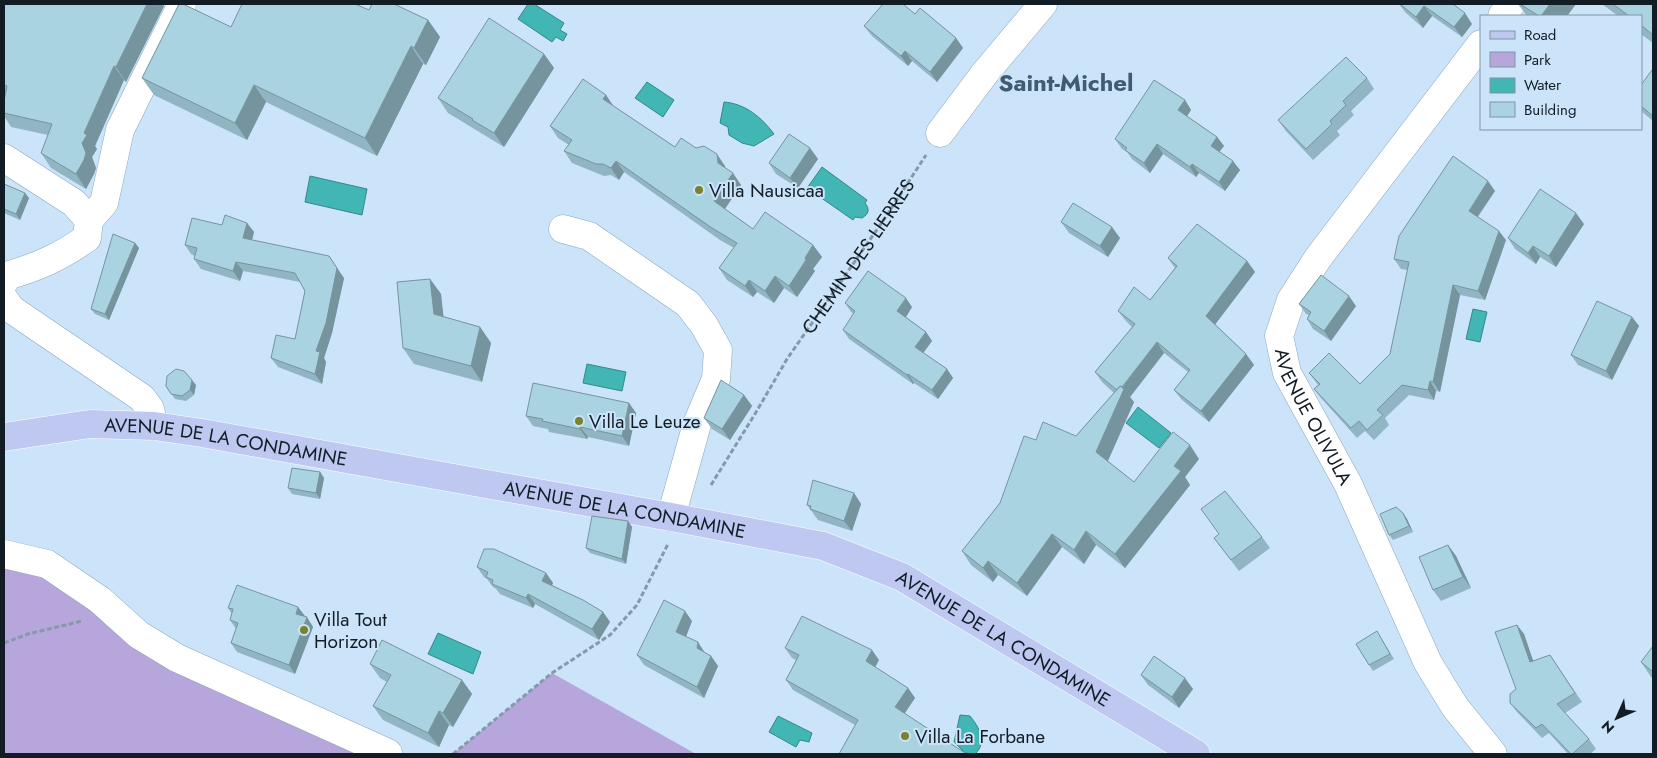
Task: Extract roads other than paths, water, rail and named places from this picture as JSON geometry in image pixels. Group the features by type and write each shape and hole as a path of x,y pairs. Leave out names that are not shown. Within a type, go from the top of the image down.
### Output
{"main road":[{"name":"AVENUE DE LA CONDAMINE","path":"4,437 90,424 154,426 680,518 823,546 902,577 1196,754"}],"street":[{"path":"4,282 6,276 35,268 65,253 87,238 89,220 104,203 120,130 182,4"},
{"path":"940,133 985,73 1043,4"},
{"path":"1503,15 1511,4"},
{"name":"AVENUE OLIVULA","path":"1480,45 1318,258 1290,300 1279,336 1287,373 1348,484 1428,663 1455,707 1493,754"},
{"path":"4,158 74,204 89,220"},
{"path":"563,228 589,236 688,304 704,325 718,350 716,379 697,424 680,518"},
{"path":"4,299 11,309 142,398 150,409 154,426"},
{"path":"4,554 47,564 100,600 139,635 178,658 388,753"}],"water":[{"path":"528,4 534,4 564,23 560,30 567,34 563,41 556,37 552,42 518,19"},
{"path":"647,82 674,100 663,117 635,98"},
{"path":"724,102 739,105 752,112 774,134 754,146 742,143 729,135 728,127 720,123"},
{"path":"822,167 867,200 865,203 868,207 866,215 862,218 855,217 853,220 807,188"},
{"path":"310,176 367,189 362,215 305,202"},
{"path":"1473,309 1487,312 1480,342 1466,339"},
{"path":"587,364 626,372 622,391 583,383"},
{"path":"1138,407 1171,433 1159,448 1126,423"},
{"path":"438,633 481,652 473,674 428,654"},
{"path":"960,715 970,716 981,735 981,745 975,754 965,753 954,742"},
{"path":"778,716 812,733 809,742 800,740 796,747 769,732"}],"place":[{"name":"Villa Nausicaa","path":"699,190"},
{"name":"Villa Le Leuze","path":"579,421"},
{"name":"Villa Tout Horizon","path":"304,630"},
{"name":"Villa La Forbane","path":"905,736"}],"district":[{"name":"Saint-Michel","path":"1066,82"}]}
